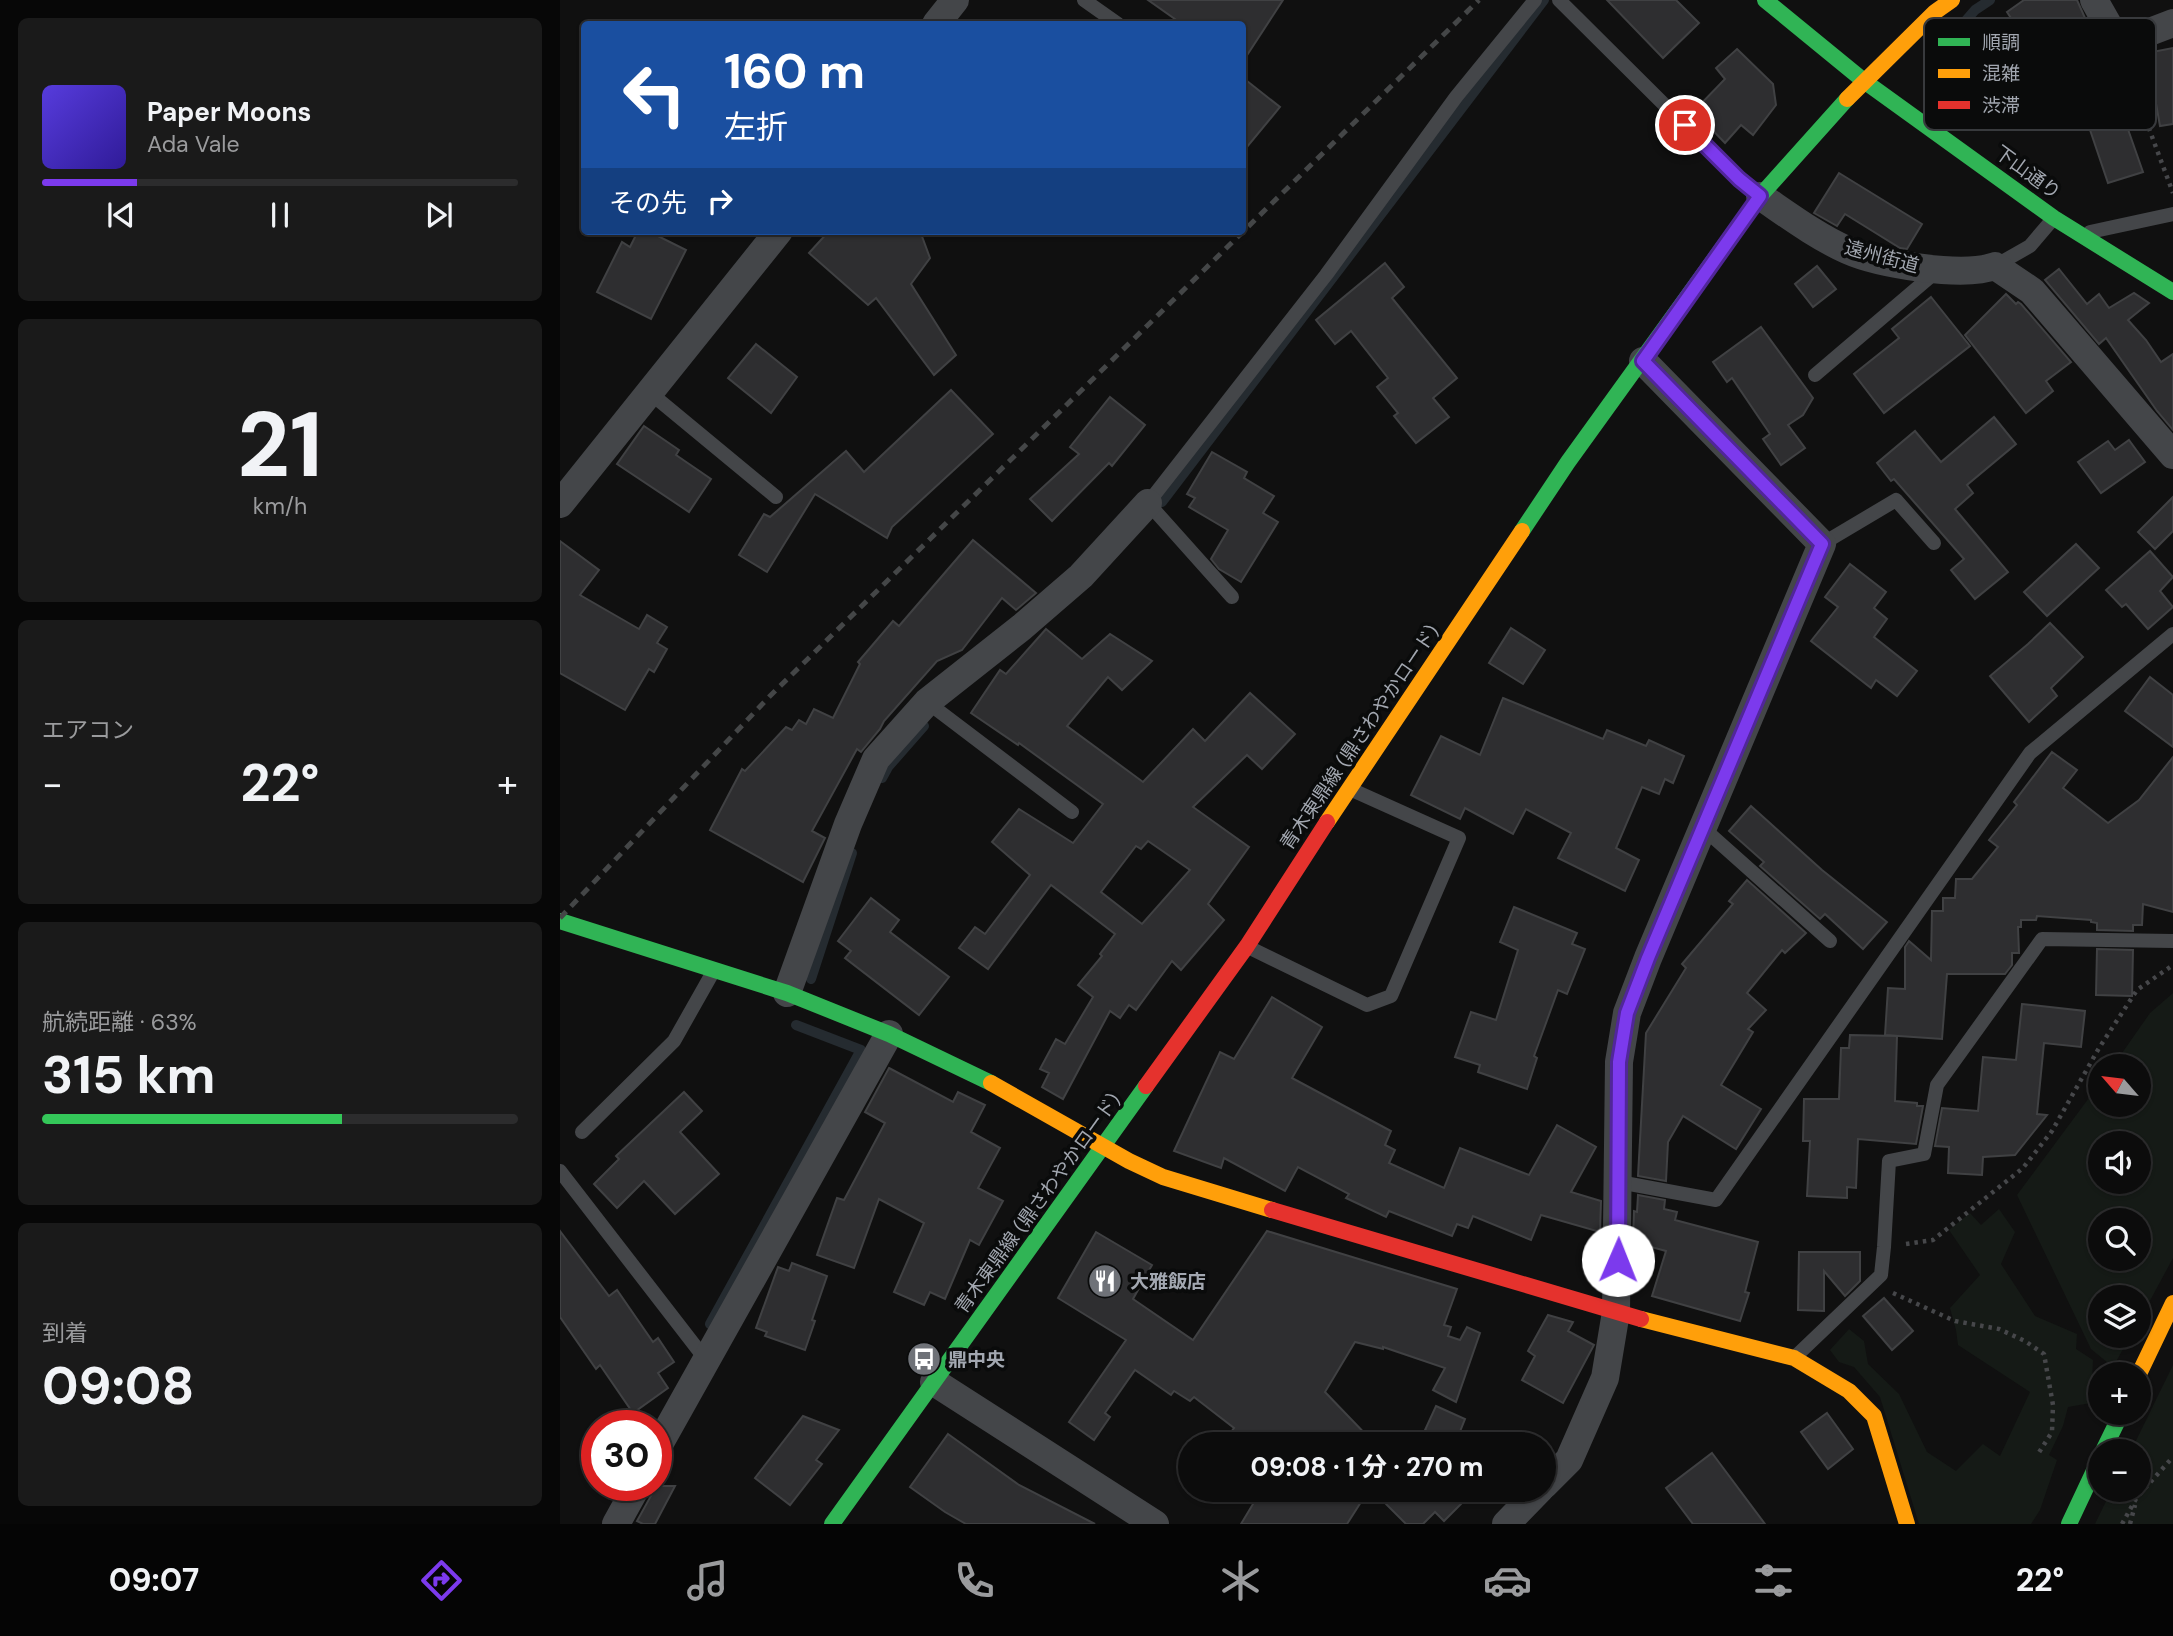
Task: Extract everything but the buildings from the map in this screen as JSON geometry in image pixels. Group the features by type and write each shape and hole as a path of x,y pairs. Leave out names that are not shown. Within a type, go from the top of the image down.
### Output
{"street":[{"path":"938,21 955,0"},
{"name":"下山通り","path":"1765,0 1864,81 1924,124"},
{"name":"青木東鼎線 (鼎さわやかロード)","path":"1930,18 1952,0"},
{"path":"2094,0 2105,18"},
{"name":"青木東鼎線 (鼎さわやかロード)","path":"832,1524 1247,946 1349,788 1568,462 1760,196 1831,114 1924,23"},
{"path":"2156,30 2173,23"},
{"name":"下山通り","path":"1932,130 2054,218 2173,292"},
{"name":"遠州街道","path":"1760,196 1848,251 1912,267 1938,270 1983,270 1995,266"},
{"path":"560,504 776,235"},
{"path":"1995,266 2032,291 2173,455"},
{"path":"1556,1473 1569,1460 1605,1378 1616,1312 1619,1062 1627,1013 1822,544 1643,361"},
{"path":"787,992 848,824 876,759 927,702 1023,628 1081,576 1148,503"},
{"path":"560,921 787,992 889,1034 992,1084 1129,1161 1163,1177 1616,1312 1794,1358 1849,1391 1874,1416 1907,1524"},
{"path":"672,1421 889,1034"},
{"path":"2145,1362 2173,1303"},
{"path":"934,1382 1155,1524"},
{"path":"2069,1524 2088,1484"},
{"path":"616,1524 629,1501"},
{"path":"1510,1522 1528,1502"}],"lane":[{"path":"1084,0 1114,21"},
{"path":"1232,597 1148,503 1326,275 1456,97 1535,0"},
{"name":"遠州街道","path":"1559,0 1739,179 1760,196"},
{"path":"2082,234 2173,214"},
{"path":"1995,266 2030,246 2054,218"},
{"path":"1815,375 1938,270"},
{"path":"649,393 776,497"},
{"path":"1822,544 1896,500 1934,543"},
{"path":"1619,1182 1716,1200 2030,753 2173,634"},
{"path":"927,702 1072,813"},
{"path":"1247,946 1367,1005 1391,996 1459,838 1349,788"},
{"path":"1703,828 1830,941"},
{"path":"1794,1358 1881,1275 1889,1161 1924,1154 1937,1085 2042,939 2173,941"},
{"path":"582,1132 674,1041 714,969"},
{"path":"560,1171 705,1360"}],"path":[{"path":"2149,130 2173,194"},
{"path":"1884,1247 1933,1240 2023,1168 2052,1131 2099,1048 2137,990 2173,965"},
{"path":"1873,1283 1955,1321 1999,1329 2025,1341 2043,1354 2053,1405 2052,1432 2038,1454"},
{"path":"2151,1481 2173,1457"},
{"path":"2122,1524 2134,1502"},
{"path":"2130,1524 2136,1502"}],"shaded area":[{"path":"2173,993 2173,1258 2151,1299 2151,1285 2088,1285 2088,1343 2017,1195 2088,1099 2088,1117 2151,1117 2151,1054 2121,1054 2150,1013"},
{"path":"1999,1209 2015,1232 2001,1264 2035,1316 2077,1334 2076,1349 2093,1360 2088,1362 2088,1404 2068,1407 2063,1426 2049,1455 2057,1460 2040,1510 2031,1524 1919,1524 1880,1397 1854,1367 1839,1362 1830,1350 1849,1329 1864,1341 1868,1364 1899,1394 1927,1452 1956,1471 1983,1444 2000,1456 2030,1392 1958,1345 1950,1308 1980,1275 1949,1230 1970,1213 1981,1225"},
{"path":"2124,1348 2116,1362 2107,1362 2091,1349"},
{"path":"2173,1365 2173,1524 2095,1524 2106,1502 2151,1502 2151,1439 2137,1439 2144,1425 2151,1425 2151,1410"}],"waterway":[{"path":"1162,502 1544,0"},
{"path":"1968,18 1990,0"},
{"path":"882,778 888,767 924,726"},
{"path":"811,979 852,853"},
{"path":"710,1324 861,1050 796,1025"}],"railway":[{"path":"1246,229 1479,0"},
{"path":"560,918 770,696 1240,235"}],"traffic: fast":[{"path":"1765,0 1864,81 1924,124"},
{"path":"1522,531 1568,462 1760,196 1847,99"},
{"path":"1932,130 2054,218 2173,292"},
{"path":"560,921 787,993 889,1034 991,1083"},
{"path":"832,1524 1146,1086"},
{"path":"2109,1439 2116,1425"},
{"path":"2069,1524 2088,1484"}],"traffic: slow":[{"path":"1929,18 1952,0"},
{"path":"1847,99 1924,23"},
{"path":"1327,822 1522,531"},
{"path":"991,1083 1129,1161 1163,1177 1272,1210"},
{"path":"2145,1362 2173,1303"},
{"path":"1641,1319 1794,1358 1849,1391 1874,1416 1907,1524"}],"traffic: jam":[{"path":"1146,1086 1247,946 1327,822"},
{"path":"1272,1210 1641,1319"}],"place":[{"name":"大雅飯店","path":"1105,1281"},
{"name":"鼎中央","path":"924,1359"}],"route":[{"path":"1618,1260 1619,1062 1627,1013 1822,544 1643,361 1760,196 1685,125"}]}
